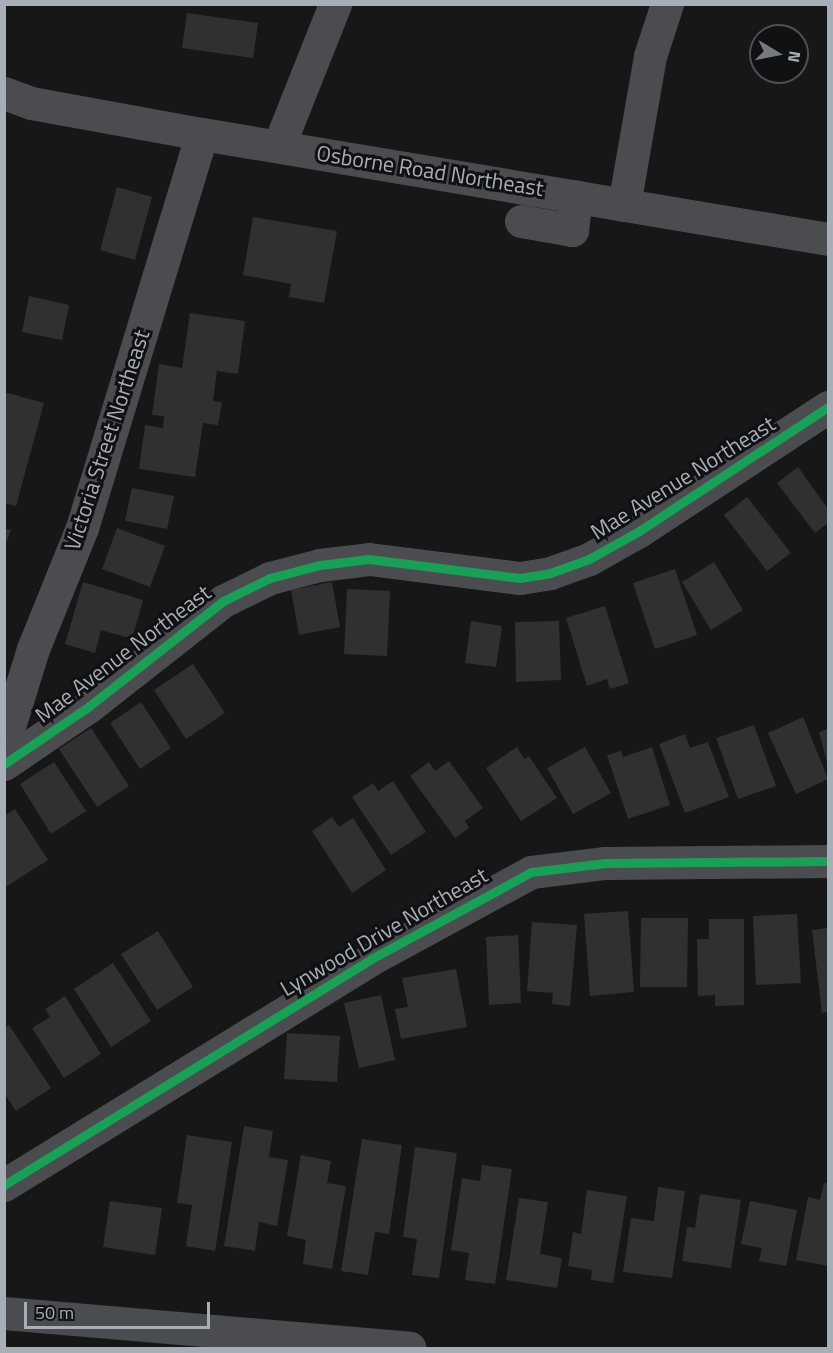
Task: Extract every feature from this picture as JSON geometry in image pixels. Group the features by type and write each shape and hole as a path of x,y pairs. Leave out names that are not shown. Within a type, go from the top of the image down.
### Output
{"street":[{"path":"279,145 335,4"},
{"path":"624,206 650,56 666,4"},
{"name":"Osborne Road Northeast","path":"13,102 828,239"},
{"name":"Victoria Street Northeast","path":"4,743 33,649 82,528 202,134"},
{"path":"520,221 572,230 576,196"},
{"name":"Mae Avenue Northeast","path":"4,764 88,707 223,601 270,578 320,564 369,560 520,578 550,573 589,560 639,531 828,407"},
{"name":"Lynwood Drive Northeast","path":"4,1185 371,959 531,872 605,863 828,861"},
{"path":"4,1313 409,1348"}],"building":[{"path":"187,13 258,23 253,58 182,48"},
{"path":"117,187 152,197 135,260 100,250"},
{"path":"253,217 337,231 324,303 289,297 291,284 243,275"},
{"path":"29,296 69,305 62,340 22,332"},
{"path":"190,313 245,321 238,374 217,371 213,401 222,402 218,425 203,423 195,477 139,469 145,425 163,428 164,416 152,415 159,364 182,368"},
{"path":"4,392 44,403 16,506 4,503"},
{"path":"798,467 828,509 828,523 815,533 777,483"},
{"path":"132,488 174,496 167,529 125,521"},
{"path":"747,497 791,553 767,571 724,515"},
{"path":"4,528 11,530 5,546 4,546"},
{"path":"117,528 165,546 150,587 102,569"},
{"path":"714,562 743,610 711,630 682,582"},
{"path":"675,569 697,635 655,649 633,583"},
{"path":"83,582 143,600 132,639 101,630 95,653 65,644"},
{"path":"332,582 340,627 299,635 291,590"},
{"path":"347,589 390,591 387,656 344,654"},
{"path":"605,606 629,683 610,689 607,679 587,686 566,618"},
{"path":"471,621 502,626 496,667 465,663"},
{"path":"559,621 561,680 516,682 515,622"},
{"path":"193,664 225,713 186,739 154,690"},
{"path":"141,702 171,748 140,769 110,723"},
{"path":"803,717 828,779 796,794 768,733"},
{"path":"754,725 776,786 738,799 716,738"},
{"path":"91,728 129,786 97,807 59,749"},
{"path":"828,729 828,766 819,732"},
{"path":"685,734 690,748 708,742 729,797 685,813 659,744"},
{"path":"517,747 524,759 529,756 557,798 521,821 486,768"},
{"path":"585,747 611,793 573,814 547,768"},
{"path":"652,747 670,805 628,819 607,755 621,751 623,757"},
{"path":"449,761 483,808 465,821 469,828 455,838 410,776 429,762 435,771"},
{"path":"54,762 86,811 51,834 20,784"},
{"path":"393,781 426,832 391,855 352,797 373,783 378,791"},
{"path":"15,809 48,860 4,888 4,816"},
{"path":"332,817 339,827 353,818 386,870 352,893 312,831"},
{"path":"628,911 634,992 590,996 584,914"},
{"path":"797,914 801,983 756,985 753,916"},
{"path":"641,918 688,918 687,987 640,987"},
{"path":"709,919 744,919 744,1005 715,1006 715,995 698,996 697,939 709,939"},
{"path":"532,922 577,925 570,1006 552,1004 553,993 527,991"},
{"path":"828,928 828,1012 822,1013 812,930"},
{"path":"158,931 193,987 157,1010 121,954"},
{"path":"518,935 521,1003 489,1005 486,937"},
{"path":"113,963 151,1021 111,1047 74,989"},
{"path":"456,969 467,1027 401,1039 395,1009 408,1007 402,978"},
{"path":"381,995 395,1060 359,1068 344,1003"},
{"path":"65,996 101,1054 64,1078 32,1028 50,1017 45,1009"},
{"path":"9,1025 51,1088 16,1111 4,1093 4,1028"},
{"path":"287,1033 340,1036 337,1082 284,1079"},
{"path":"244,1126 273,1131 269,1157 288,1160 277,1226 259,1222 255,1251 224,1246"},
{"path":"187,1135 232,1142 215,1251 186,1246 192,1205 177,1203"},
{"path":"362,1139 402,1145 389,1234 375,1232 368,1275 341,1271"},
{"path":"415,1147 457,1153 439,1278 412,1275 417,1239 403,1237"},
{"path":"301,1155 331,1161 327,1183 346,1186 332,1269 303,1264 306,1240 287,1236"},
{"path":"482,1165 512,1169 495,1284 465,1280 469,1253 451,1250 462,1178 480,1181"},
{"path":"824,1183 828,1184 828,1266 796,1260 808,1197 820,1200"},
{"path":"658,1187 685,1191 672,1278 623,1272 631,1218 654,1221"},
{"path":"587,1190 627,1196 613,1283 591,1280 592,1270 568,1266 573,1232 581,1234"},
{"path":"700,1194 741,1200 731,1268 682,1261 687,1227 695,1228"},
{"path":"519,1198 548,1202 540,1254 562,1258 557,1288 506,1280"},
{"path":"110,1201 162,1208 155,1255 103,1247"},
{"path":"750,1201 797,1210 786,1266 759,1261 762,1248 741,1244"}],"cycle path":[{"path":"4,764 88,707 223,601 270,578 320,565 369,559 520,578 550,573 589,559 639,531 828,407"},
{"path":"4,1185 371,959 531,872 605,863 828,861"}]}
